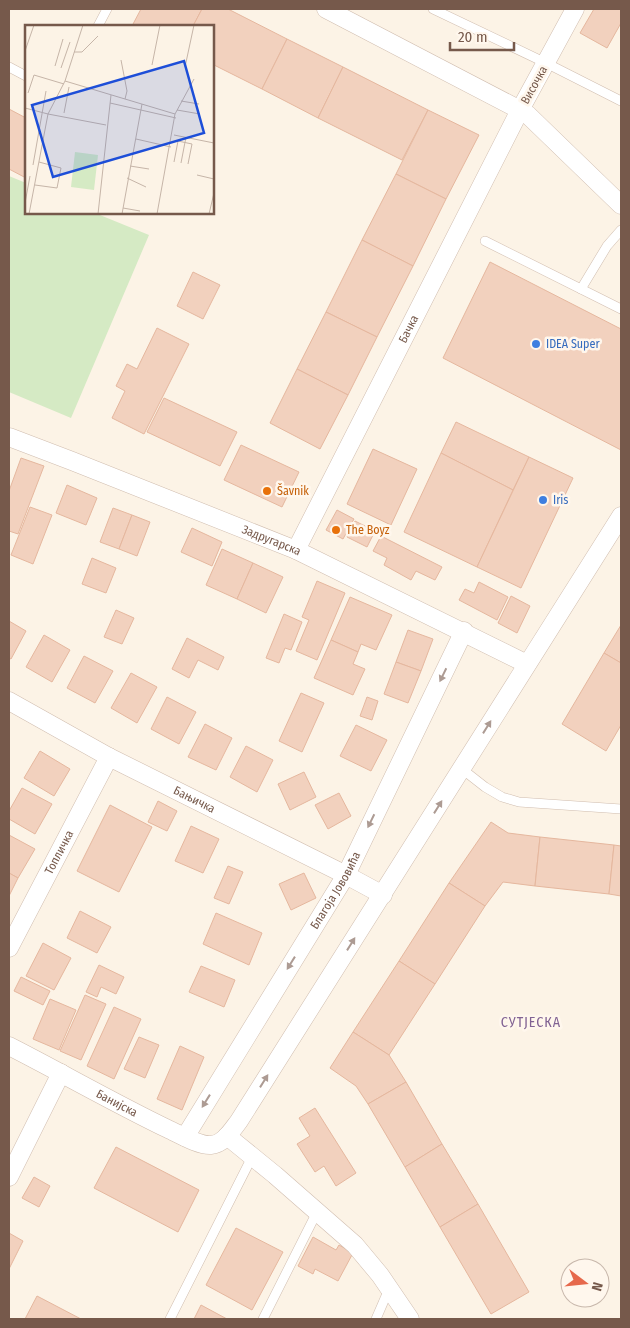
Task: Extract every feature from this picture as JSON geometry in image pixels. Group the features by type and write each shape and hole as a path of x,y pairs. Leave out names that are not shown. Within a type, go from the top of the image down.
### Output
{"street":[{"path":"326,9 528,115 621,205"},
{"name":"Височка","path":"520,110 576,9"},
{"name":"Бачка","path":"296,550 520,110"},
{"name":"Задругарска","path":"9,437 296,550 527,664"},
{"path":"410,1319 389,1288 355,1245 227,1136 239,1121 383,895 621,516"},
{"name":"Благоја Јововића","path":"185,1136 346,875 464,632"},
{"name":"Бањичка","path":"9,701 109,757 383,895"},
{"name":"Топличка","path":"9,948 109,757"},
{"name":"Банијска","path":"9,1046 142,1116 185,1136 211,1145 220,1142 227,1136"},
{"path":"10,1171 61,1073"}],"lane":[{"path":"99,25 107,9"},
{"path":"433,9 621,101"},
{"path":"9,67 25,75"},
{"path":"582,289 607,246 621,230"},
{"path":"485,241 621,309"},
{"path":"462,769 485,787 502,797 519,802 621,809"},
{"path":"170,1319 252,1157"},
{"path":"263,1319 317,1212"},
{"path":"376,1319 389,1288"}],"green space":[{"path":"9,176 25,183 25,214 97,214 149,235 71,418 9,392"}],"building":[{"path":"141,9 202,9 194,25 133,25"},
{"path":"202,9 228,9 287,39 262,89 214,65 214,25 194,25"},
{"path":"594,9 621,9 621,23 607,48 580,33"},
{"path":"287,39 343,67 318,118 262,89"},
{"path":"343,67 428,110 402,160 318,118"},
{"path":"9,109 25,117 25,177 9,169"},
{"path":"428,110 479,135 446,199 396,174"},
{"path":"396,174 446,199 413,266 362,240"},
{"path":"362,240 413,266 377,337 326,312"},
{"name":"IDEA Super","path":"490,262 621,329 621,450 443,358"},
{"path":"193,272 220,285 203,319 177,306"},
{"path":"326,312 377,337 348,395 297,369"},
{"path":"157,328 189,344 144,434 112,418 125,391 116,386 127,364 137,369"},
{"path":"297,369 348,395 320,449 270,423"},
{"path":"164,398 237,432 220,466 147,432"},
{"path":"456,422 529,457 513,490 441,453"},
{"path":"241,445 299,472 282,507 224,480"},
{"path":"373,449 417,469 391,525 347,504"},
{"path":"441,453 513,490 477,567 404,532"},
{"path":"529,457 573,478 521,588 477,567"},
{"path":"21,458 44,466 18,534 9,531 9,491"},
{"path":"67,485 97,498 86,525 56,513"},
{"path":"30,507 52,515 33,564 11,555"},
{"path":"113,508 132,515 119,549 100,542"},
{"path":"337,510 354,519 343,539 326,530"},
{"path":"132,515 150,522 137,556 119,549"},
{"path":"355,521 375,531 367,547 347,537"},
{"path":"192,528 222,542 212,566 181,552"},
{"path":"381,536 442,567 435,580 416,571 411,580 384,565 387,558 373,551"},
{"path":"222,549 253,563 237,599 206,585"},
{"path":"92,558 116,568 106,593 82,584"},
{"path":"253,563 283,577 266,613 237,599"},
{"path":"317,581 345,593 317,660 296,651 309,620 302,617"},
{"path":"479,582 508,597 497,620 459,600 465,589 474,593"},
{"path":"511,596 530,606 517,633 498,623"},
{"path":"350,597 392,615 376,650 361,644 358,652 331,640"},
{"path":"116,610 134,618 122,644 104,637"},
{"path":"284,614 302,622 291,650 285,648 279,663 266,658"},
{"path":"9,621 26,631 11,659 9,658"},
{"path":"621,625 621,663 604,653"},
{"path":"408,630 433,639 421,671 396,662"},
{"path":"44,635 70,650 52,682 26,667"},
{"path":"187,638 224,657 218,670 198,660 189,678 172,669"},
{"path":"331,640 358,652 353,664 365,669 353,695 314,678"},
{"path":"604,653 621,663 621,725 606,751 562,724"},
{"path":"84,656 113,671 95,703 67,688"},
{"path":"396,662 421,671 408,703 384,694"},
{"path":"131,673 157,687 137,723 111,708"},
{"path":"301,693 324,703 302,752 279,741"},
{"path":"167,697 196,712 179,744 151,729"},
{"path":"367,697 378,701 372,720 360,716"},
{"path":"205,724 232,738 216,770 188,757"},
{"path":"356,725 387,740 371,771 340,756"},
{"path":"246,746 273,760 257,792 230,777"},
{"path":"40,751 70,769 54,796 24,778"},
{"path":"304,772 316,797 290,810 278,784"},
{"path":"22,788 52,804 35,834 9,819 9,811"},
{"path":"339,793 351,816 328,829 315,805"},
{"path":"158,801 177,811 167,831 148,822"},
{"path":"110,805 152,827 119,892 77,871"},
{"path":"491,822 508,833 540,837 535,886 503,882 485,906 449,883"},
{"path":"191,826 219,839 203,873 175,861"},
{"path":"9,835 35,849 18,878 9,873"},
{"path":"540,837 614,845 609,894 535,886"},
{"path":"614,845 621,846 621,896 609,894"},
{"path":"228,866 243,872 229,904 214,898"},
{"path":"9,873 18,878 9,896"},
{"path":"304,873 316,898 291,910 279,884"},
{"path":"449,883 485,906 435,984 399,961"},
{"path":"80,911 111,927 97,953 67,938"},
{"path":"216,913 262,933 249,965 203,944"},
{"path":"43,943 71,958 54,990 26,976"},
{"path":"399,961 435,984 389,1055 353,1032"},
{"path":"99,965 124,977 116,994 101,987 97,997 86,992"},
{"path":"201,966 235,980 224,1007 189,992"},
{"path":"21,977 50,991 43,1005 14,991"},
{"path":"85,995 106,1004 81,1060 60,1051"},
{"path":"50,999 76,1010 59,1050 33,1039"},
{"path":"114,1007 141,1019 114,1079 87,1066"},
{"path":"353,1032 389,1055 406,1082 368,1104 356,1086 330,1068"},
{"path":"139,1037 159,1045 145,1078 124,1069"},
{"path":"180,1046 204,1057 182,1110 157,1099"},
{"path":"406,1082 442,1144 405,1167 368,1104"},
{"path":"315,1108 356,1173 336,1186 324,1166 315,1172 297,1144 310,1136 299,1118"},
{"path":"442,1144 478,1204 440,1227 405,1167"},
{"path":"116,1147 199,1190 178,1232 94,1188"},
{"path":"34,1177 50,1186 39,1207 22,1198"},
{"path":"478,1204 529,1292 491,1314 440,1227"},
{"path":"236,1228 283,1252 252,1310 206,1285"},
{"path":"9,1233 23,1241 9,1269"},
{"path":"313,1237 336,1250 339,1245 353,1253 338,1281 315,1269 313,1274 298,1266"},
{"path":"37,1296 81,1319 25,1319"},
{"path":"201,1305 227,1319 194,1319"}],"place":[{"name":"IDEA Super","path":"536,344"},
{"name":"Šavnik","path":"267,491"},
{"name":"Iris","path":"543,500"},
{"name":"The Boyz","path":"336,530"}],"district":[{"name":"СУТЈЕСКА","path":"531,1022"}]}
